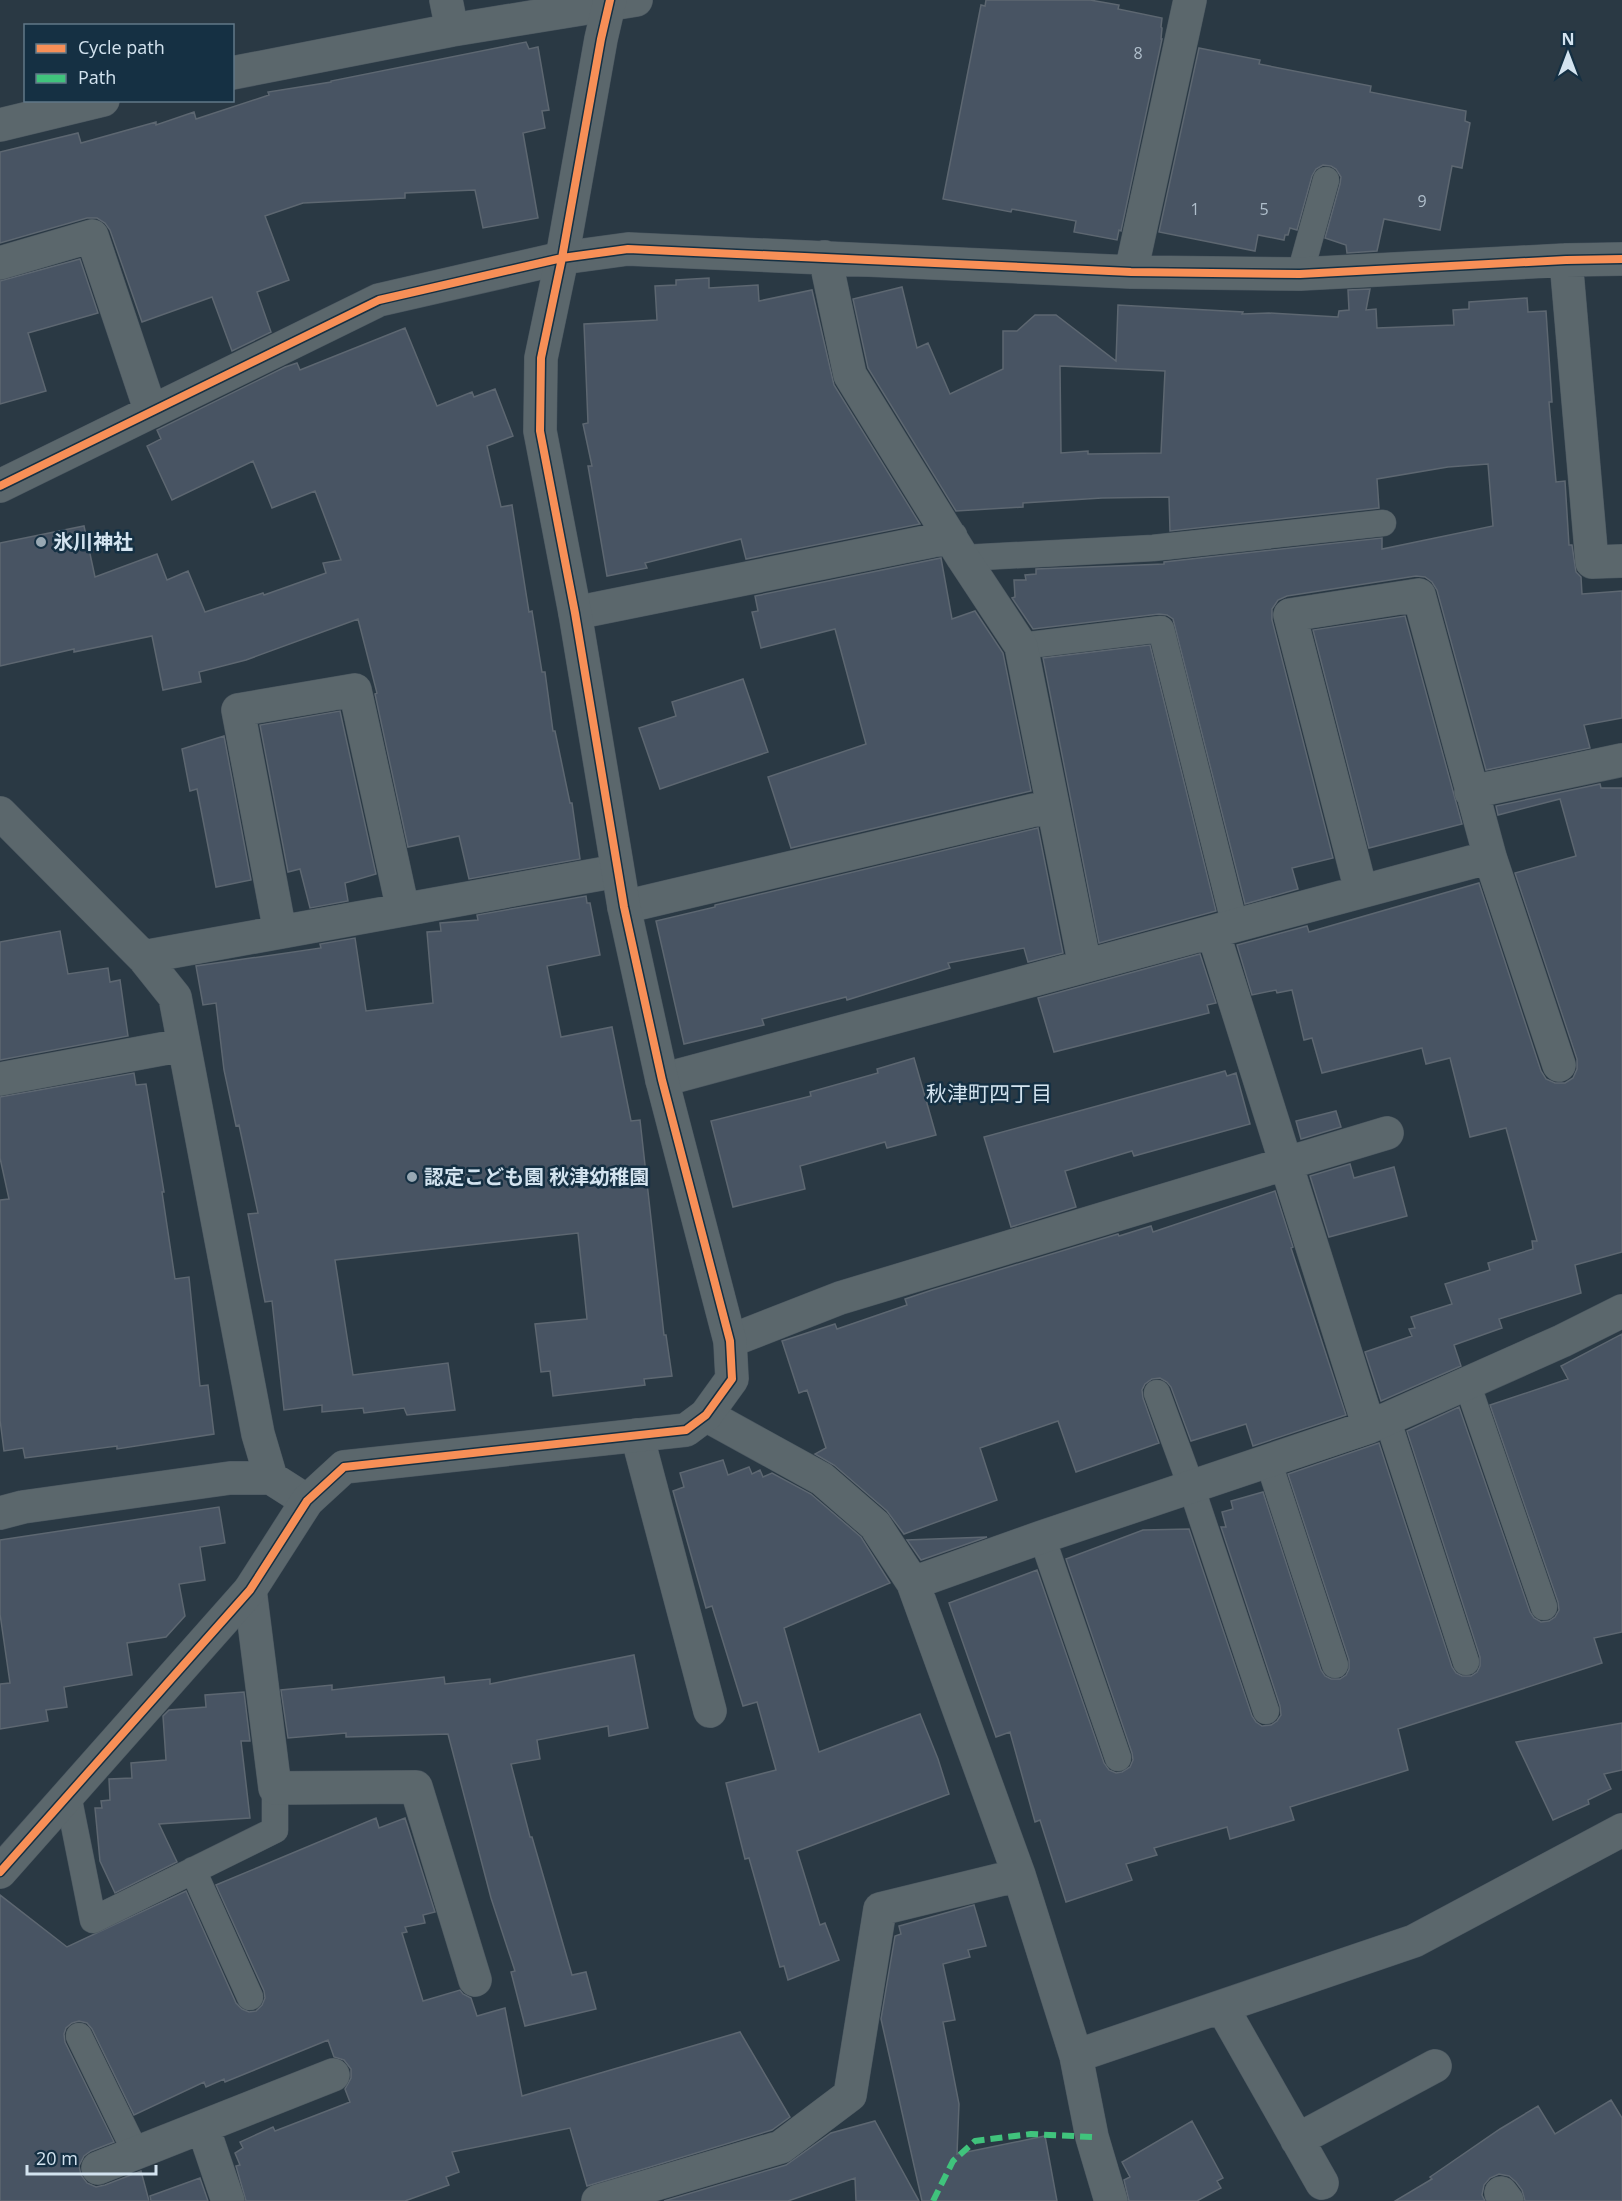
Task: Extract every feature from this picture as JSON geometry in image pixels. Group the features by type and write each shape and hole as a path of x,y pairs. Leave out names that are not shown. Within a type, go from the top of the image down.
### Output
{"street":[{"path":"1131,273 1190,0"},
{"path":"234,73 449,15 619,1"},
{"path":"0,1872 250,1590 307,1501 344,1467 686,1430 706,1415 732,1379 730,1341 662,1080 624,907 575,613 540,431 541,358 562,258 601,39 619,1"},
{"path":"0,125 95,102"},
{"path":"0,264 92,236 151,411"},
{"path":"0,486 379,300 562,258 628,249 1131,273 1300,274 1622,259"},
{"path":"825,257 850,375 957,548 1021,646 1085,966"},
{"path":"1566,260 1592,562 1622,561"},
{"path":"575,613 957,548"},
{"path":"1361,891 1290,615 1419,595 1490,857 1559,1065"},
{"path":"280,932 238,710 355,690 403,910"},
{"path":"1471,792 1622,760"},
{"path":"624,907 1052,806"},
{"path":"0,813 143,957 175,997 258,1434 271,1478"},
{"path":"662,1080 1490,857"},
{"path":"143,957 617,871"},
{"path":"1224,929 1286,1164 1378,1423"},
{"path":"0,1079 183,1045"},
{"path":"730,1341 840,1299 1387,1133"},
{"path":"913,1583 1378,1423 1562,1341 1622,1311"},
{"path":"706,1415 822,1479 875,1525 913,1583 1019,1875 1077,2056 1092,2137 1111,2201"},
{"path":"637,1435 710,1711"},
{"path":"0,1513 22,1507 230,1478 271,1478 307,1501"},
{"path":"250,1590 275,1788 416,1787 475,1980"},
{"path":"1077,2056 1414,1941 1622,1830"},
{"path":"598,2201 781,2147 850,2095 879,1909 1019,1875"},
{"path":"1222,2007 1322,2183"},
{"path":"1297,2140 1435,2066"},
{"path":"98,2168 333,2075"},
{"path":"203,2127 228,2201"}],"lane":[{"path":"1300,274 1326,180"},
{"path":"957,548 1153,548 1383,524"},
{"path":"1021,646 1161,629 1224,929"},
{"path":"1467,1383 1544,1607"},
{"path":"1157,1393 1191,1486 1266,1711"},
{"path":"1378,1423 1466,1662"},
{"path":"1268,1460 1335,1665"},
{"path":"1042,1537 1118,1758"},
{"path":"68,1795 93,1920 275,1830 275,1788"},
{"path":"193,1870 250,1996"},
{"path":"80,2036 136,2153"}],"building":[{"path":"986,0 1090,0 1119,5 1118,9 1162,18 1162,39 1121,231 1119,230 1117,240 1074,232 1076,221 943,199 981,5 985,6"},
{"path":"526,42 529,49 538,47 549,110 542,111 545,128 523,133 538,218 483,228 475,190 405,193 405,198 303,203 265,216 289,280 257,292 271,332 232,351 212,297 142,322 110,230 97,218 87,218 0,243 0,152 78,133 81,143 156,122 156,125 194,112 196,119 269,95 268,92 331,82"},
{"path":"1199,48 1260,60 1259,64 1371,86 1370,92 1466,111 1465,121 1470,123 1462,168 1452,166 1440,230 1384,219 1377,251 1347,253 1346,245 1325,238 1341,177 1336,169 1323,165 1316,169 1312,176 1297,230 1290,228 1284,240 1258,235 1255,251 1159,232"},
{"path":"80,259 98,313 28,333 46,391 0,404 0,281"},
{"path":"709,278 709,288 758,285 759,301 812,290 834,385 920,524 746,559 741,539 645,563 647,568 607,576 588,466 592,466 583,424 588,423 584,324 657,320 655,286 676,285 676,280"},
{"path":"902,287 917,348 928,343 950,394 1003,369 1003,331 1017,331 1035,315 1056,315 1116,361 1118,305 1243,312 1242,314 1269,313 1338,317 1339,311 1349,310 1348,290 1370,289 1366,310 1376,309 1377,328 1454,325 1453,310 1469,309 1469,302 1527,298 1528,312 1546,311 1552,402 1549,402 1556,482 1565,481 1569,545 1572,545 1576,572 1581,577 1582,594 1622,591 1622,718 1584,725 1590,748 1486,770 1437,590 1432,582 1425,577 1416,576 1287,596 1278,600 1272,609 1272,620 1333,858 1292,868 1298,889 1245,904 1173,619 1159,614 1033,629 1012,598 1015,597 1014,580 1026,580 1025,575 1036,574 1036,569 1164,564 1164,562 1382,538 1382,549 1493,526 1488,464 1448,467 1377,479 1379,508 1170,531 1169,497 1023,503 1023,507 956,511 868,368 853,299","holes":["1060,366 1165,371 1161,453 1088,454 1088,451 1061,453"]},
{"path":"405,328 437,406 472,392 474,397 495,389 513,436 487,446 501,507 512,505 529,612 532,611 542,672 545,672 553,731 555,731 570,803 572,803 580,859 469,879 459,836 408,847 375,694 377,693 358,619 246,660 199,672 201,682 163,690 152,636 74,652 74,649 0,666 0,543 84,526 95,577 157,554 167,580 188,571 205,612 263,593 264,595 326,573 323,563 341,560 315,491 272,508 253,461 172,500 147,446 161,439 157,430 285,367 297,363 300,370"},
{"path":"941,558 952,619 975,611 1003,653 1031,791 791,848 768,777 866,744 835,629 761,648 752,612 758,611 755,596"},
{"path":"1405,616 1462,824 1369,848 1313,630"},
{"path":"1150,645 1216,911 1099,943 1043,658"},
{"path":"743,679 768,752 660,789 639,728 676,716 672,702"},
{"path":"340,711 376,874 345,883 348,901 310,908 300,869 288,872 260,725"},
{"path":"224,736 251,880 216,887 197,789 190,791 182,749"},
{"path":"1600,784 1601,788 1622,788 1622,1252 1575,1265 1581,1293 1499,1319 1502,1328 1454,1345 1461,1366 1381,1401 1365,1352 1412,1336 1409,1329 1415,1328 1411,1317 1452,1304 1445,1284 1490,1270 1488,1263 1533,1249 1532,1241 1537,1241 1506,1128 1470,1137 1450,1058 1426,1064 1422,1048 1322,1073 1312,1038 1304,1040 1292,990 1277,993 1276,990 1252,995 1237,945 1307,926 1309,932 1479,883 1541,1071 1546,1079 1555,1083 1565,1083 1573,1078 1577,1069 1577,1059 1515,873 1576,856 1560,799 1498,815 1496,806"},
{"path":"1038,828 1063,953 1028,962 1024,948 948,963 950,968 847,1000 846,997 762,1019 764,1025 684,1044 656,921"},
{"path":"586,896 587,903 590,903 600,955 547,966 561,1037 612,1027 631,1121 640,1120 664,1335 666,1335 672,1376 644,1379 645,1385 553,1396 550,1371 541,1372 535,1324 587,1319 578,1233 335,1260 353,1375 448,1363 455,1410 407,1415 404,1408 364,1413 363,1408 322,1412 322,1405 284,1410 272,1301 265,1302 248,1214 258,1213 239,1125 236,1126 224,1070 216,1003 203,1005 196,966 321,948 320,944 355,938 366,1011 433,1003 427,932 441,931 440,923 478,920 477,915"},
{"path":"60,931 68,974 108,968 110,982 120,980 128,1036 0,1060 0,942"},
{"path":"1200,954 1216,1003 1207,1005 1209,1013 1054,1052 1038,998"},
{"path":"914,1058 936,1135 887,1148 885,1142 800,1166 805,1189 733,1207 711,1121 811,1096 810,1092 878,1073 877,1069"},
{"path":"1225,1071 1227,1076 1236,1073 1250,1124 1134,1156 1132,1151 1065,1171 1076,1207 1011,1227 984,1137"},
{"path":"134,1073 136,1085 146,1084 164,1192 162,1192 175,1279 189,1277 200,1386 208,1385 214,1434 117,1449 117,1446 25,1458 23,1448 4,1451 0,1420 0,1200 9,1199 0,1158 0,1097"},
{"path":"1336,1111 1341,1127 1301,1139 1296,1121"},
{"path":"1350,1164 1354,1178 1394,1167 1407,1216 1329,1237 1310,1176"},
{"path":"1275,1191 1293,1247 1291,1248 1346,1415 1253,1446 1246,1424 1191,1441 1171,1387 1160,1378 1152,1379 1145,1384 1142,1390 1159,1443 1076,1472 1058,1421 980,1448 997,1500 904,1534 887,1511 834,1465 815,1454 826,1448 807,1390 799,1393 782,1341 835,1324 837,1329 907,1305 905,1299 932,1290 1118,1234 1119,1236 1151,1226 1153,1232"},
{"path":"1622,1334 1622,1632 1594,1638 1602,1663 1398,1729 1408,1770 1290,1807 1294,1820 1230,1839 1227,1827 1154,1848 1157,1855 1126,1864 1132,1880 1066,1902 1040,1820 1035,1822 1010,1732 996,1737 949,1603 1037,1570 1104,1763 1109,1770 1116,1773 1122,1772 1130,1767 1133,1760 1132,1753 1066,1559 1143,1530 1189,1529 1252,1716 1262,1726 1271,1725 1281,1715 1280,1706 1221,1527 1226,1527 1222,1512 1233,1509 1231,1501 1263,1492 1321,1670 1331,1679 1340,1679 1349,1669 1349,1660 1288,1474 1379,1443 1452,1667 1462,1676 1471,1676 1480,1666 1480,1657 1407,1431 1459,1407 1530,1612 1541,1622 1549,1621 1559,1610 1558,1602 1490,1405 1568,1379 1561,1366"},
{"path":"723,1460 728,1475 749,1467 752,1474 760,1470 763,1477 772,1473 811,1494 861,1537 890,1583 784,1628 819,1752 920,1714 949,1794 797,1851 820,1925 825,1923 839,1960 788,1980 784,1966 780,1967 749,1858 745,1859 726,1783 776,1770 757,1702 743,1706 712,1606 706,1608 673,1491 684,1487 680,1473"},
{"path":"219,1507 225,1543 200,1547 205,1580 179,1584 185,1616 166,1637 127,1643 132,1675 64,1687 67,1707 46,1710 48,1721 0,1729 0,1684 10,1683 0,1614 0,1540"},
{"path":"987,1537 921,1560 907,1540"},
{"path":"634,1655 648,1728 609,1736 608,1726 537,1740 540,1759 511,1764 530,1837 532,1837 572,1975 586,1972 596,2009 525,2026 511,1972 515,1971 491,1898 448,1734 346,1737 346,1733 288,1738 281,1690 332,1685 332,1690 444,1677 445,1684 490,1679 490,1684"},
{"path":"244,1692 250,1741 241,1741 250,1818 159,1824 177,1862 115,1893 100,1861 95,1808 102,1808 101,1801 110,1800 109,1779 132,1778 131,1763 166,1760 163,1716 169,1710 206,1707 205,1695"},
{"path":"1622,1723 1622,1770 1604,1774 1611,1789 1588,1800 1589,1804 1553,1820 1516,1742"},
{"path":"376,1818 379,1828 405,1818 435,1912 423,1915 425,1923 405,1927 407,1932 402,1933 423,2001 460,1990 471,1998 477,2016 505,2008 522,2096 740,2032 790,2117 772,2130 587,2186 570,2128 452,2152 459,2172 446,2177 449,2185 405,2201 246,2201 236,2166 240,2165 235,2153 243,2148 240,2142 273,2127 275,2131 350,2102 345,2089 351,2078 351,2069 344,2060 334,2057 328,2040 225,2082 224,2079 206,2087 204,2082 134,2115 92,2029 87,2023 79,2021 66,2028 65,2042 114,2142 84,2156 79,2166 81,2175 87,2183 96,2187 141,2171 149,2201 0,2201 0,1895 67,1947 186,1891 236,2003 249,2012 256,2011 265,1998 264,1991 216,1885"},
{"path":"974,1905 986,1946 968,1950 970,1957 943,1964 955,2020 943,2022 959,2104 957,2154 1045,2136 1057,2201 922,2201 881,2019 895,1936 901,1934 899,1926"},
{"path":"1611,2100 1622,2118 1622,2201 1525,2201 1522,2190 1516,2182 1509,2176 1499,2174 1490,2178 1484,2185 1482,2195 1485,2201 1395,2201 1432,2179 1430,2177 1538,2106 1555,2134"},
{"path":"875,2121 919,2201 856,2201 855,2178 788,2201 664,2201 786,2165 831,2133"},
{"path":"1192,2121 1223,2178 1217,2181 1221,2188 1197,2201 1129,2201 1124,2180 1130,2177 1122,2162"},
{"path":"200,2178 208,2201 151,2201 150,2196"}],"marked path":[{"path":"933,2201 953,2161 975,2141 1031,2134 1092,2137"}],"cycle path":[{"path":"0,1872 250,1590 307,1501 344,1467 686,1430 706,1415 732,1379 730,1341 662,1080 624,907 575,613 540,431 541,358 610,0"},
{"path":"0,486 379,300 562,258 628,249 1131,272 1300,274 1622,259"}],"place":[{"name":"氷川神社","path":"41,542"},
{"name":"認定こども園 秋津幼稚園","path":"412,1177"}],"district":[{"name":"秋津町四丁目","path":"989,1094"}]}
